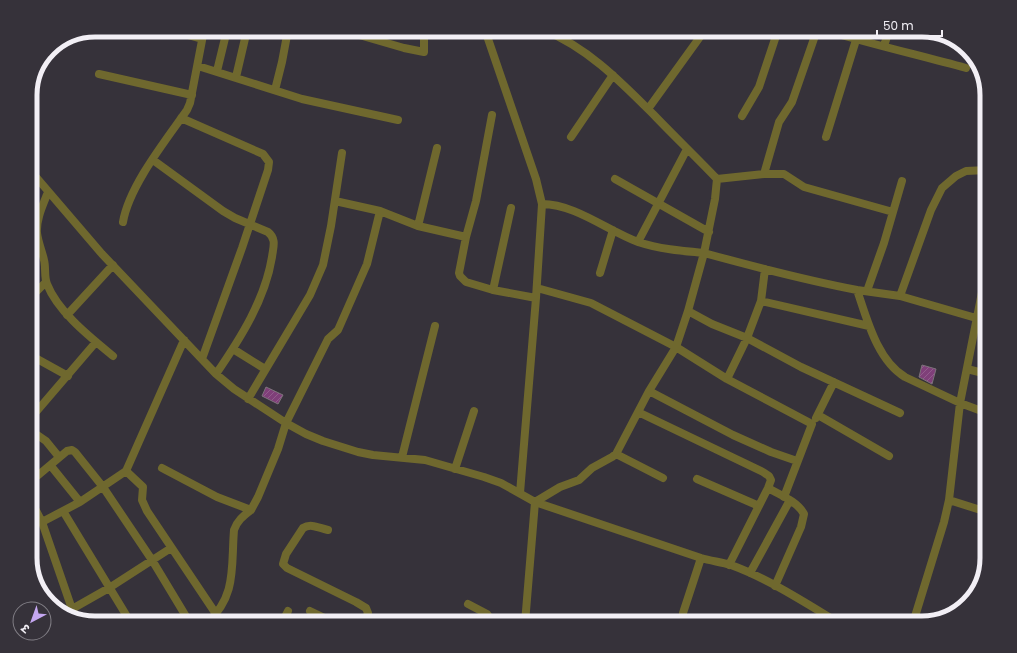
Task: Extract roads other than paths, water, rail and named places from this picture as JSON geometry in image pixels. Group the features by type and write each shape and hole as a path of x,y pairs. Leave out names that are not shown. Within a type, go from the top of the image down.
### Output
{"street":[{"path":"123,222 128,201 153,160 187,110 192,95 202,39 195,37"},
{"path":"217,72 224,37"},
{"path":"236,77 245,37"},
{"path":"275,90 287,37"},
{"path":"366,37 424,52 424,37"},
{"path":"488,37 536,179 542,204 537,288 520,493"},
{"path":"559,37 570,42 591,56 613,75 717,179"},
{"path":"648,109 700,37"},
{"path":"742,116 759,87 776,37"},
{"path":"764,174 779,122 792,102 815,37"},
{"path":"846,37 966,68"},
{"path":"884,46 887,37"},
{"path":"826,137 856,40"},
{"path":"198,66 302,99 398,120"},
{"path":"99,74 192,95"},
{"path":"571,137 613,75"},
{"path":"492,115 476,200 466,237 460,276 466,282 492,290 536,298"},
{"path":"181,118 259,152 268,159 269,162 268,170 250,224 202,359"},
{"path":"418,226 437,148"},
{"path":"638,242 687,149"},
{"path":"248,399 317,281 323,265 342,153"},
{"path":"153,160 223,211 272,235 274,242 271,264 264,288 233,349 216,374"},
{"path":"900,296 932,210 942,188 956,176 966,171 980,170"},
{"path":"717,179 764,174 784,174 804,187 893,212"},
{"path":"615,179 709,232"},
{"path":"535,502 560,487 580,480 592,468 612,458 616,454 649,391 676,347 688,311 704,253 709,232 717,179"},
{"path":"867,291 884,243 902,181"},
{"path":"37,182 48,192 102,254 216,374 248,399 306,434 358,452 373,455 425,460 501,483 535,502 750,573 827,616"},
{"path":"48,192 41,208 37,225 40,246 45,261 46,282 51,294 67,314 113,356"},
{"path":"335,200 380,211 418,226 466,237"},
{"path":"542,204 559,206 638,242 666,249 704,253 812,281 857,290 900,296 976,318"},
{"path":"492,290 511,208"},
{"path":"126,471 144,487 142,500 144,506 216,614 228,594 232,576 233,537 235,526 240,518 251,510 258,497 278,449 286,423 328,340 338,330 367,264 380,211"},
{"path":"600,273 612,230"},
{"path":"67,314 113,265"},
{"path":"727,379 747,338 760,302 765,269"},
{"path":"37,291 46,282"},
{"path":"537,288 591,303 676,347 727,379 812,424"},
{"path":"857,290 870,326 885,358 897,373 960,403 980,410"},
{"path":"915,616 944,522 949,500 960,403 980,299"},
{"path":"760,302 870,326"},
{"path":"688,311 712,324 747,338 801,367 900,413"},
{"path":"402,457 435,326"},
{"path":"42,522 80,502 126,471 184,340"},
{"path":"37,411 96,342"},
{"path":"233,349 265,369"},
{"path":"37,358 68,376"},
{"path":"967,369 980,372"},
{"path":"750,573 787,499 797,461 812,424 834,382"},
{"path":"649,391 733,435 797,461"},
{"path":"455,469 474,410"},
{"path":"638,412 766,474 770,480 768,488 729,565"},
{"path":"818,415 889,456"},
{"path":"37,434 46,440 59,457"},
{"path":"37,477 51,466 59,457 70,449 73,450 103,487 152,560 186,616"},
{"path":"616,454 663,478"},
{"path":"51,466 80,502"},
{"path":"162,468 217,497 251,510"},
{"path":"697,479 759,506"},
{"path":"768,488 787,499 802,510 804,514 804,520 775,586"},
{"path":"949,500 980,510"},
{"path":"526,616 535,502"},
{"path":"63,511 127,616"},
{"path":"37,512 42,522 74,612"},
{"path":"328,530 311,525 305,526 286,554 282,564 287,568 366,608 368,613 367,616"},
{"path":"72,609 109,588 171,548"},
{"path":"683,613 701,558"},
{"path":"468,604 488,616"},
{"path":"286,616 288,611"},
{"path":"310,611 320,616"}]}
